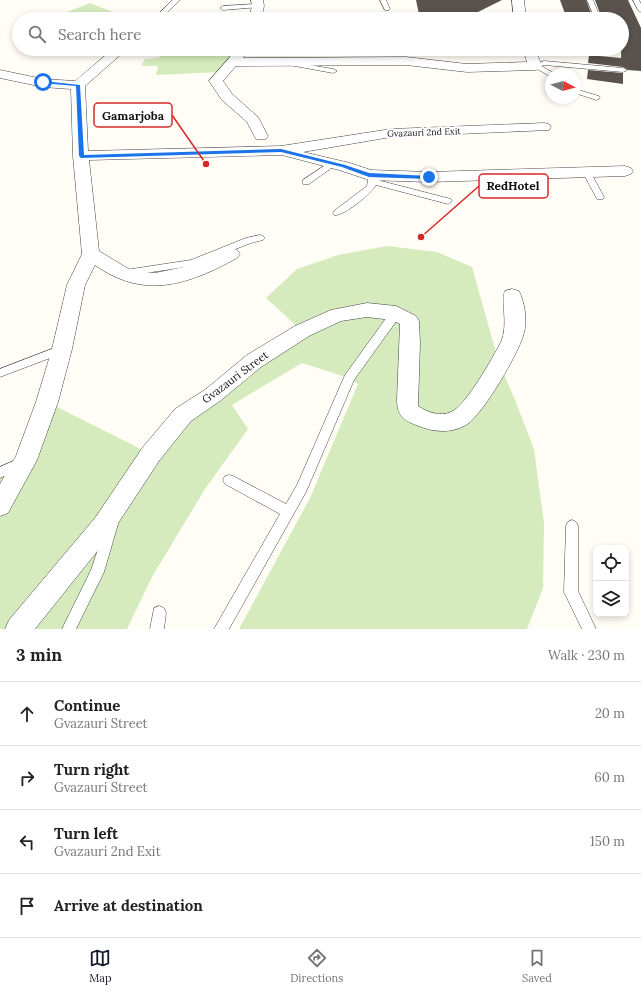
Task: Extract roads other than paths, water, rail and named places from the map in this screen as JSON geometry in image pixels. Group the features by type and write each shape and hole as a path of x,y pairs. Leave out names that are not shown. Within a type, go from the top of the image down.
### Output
{"street":[{"path":"518,0 519,12"},
{"path":"0,74 43,82 78,85 113,56"},
{"path":"239,56 216,81 226,97 253,120 260,136"},
{"path":"234,62 406,61 467,68 535,66 531,56"},
{"path":"0,505 26,460 47,402 62,349 76,285 91,254 81,156 78,85"},
{"name":"Gvazauri 2nd Exit","path":"81,156 281,151 391,133 544,127"},
{"name":"Gvazauri 2nd Exit","path":"281,151 333,164 370,177 625,172"},
{"path":"91,254 123,274 146,281 182,274 216,262 231,254"},
{"path":"396,313 409,321 411,334 407,393 408,410 417,418 435,423 451,421 464,415 494,372 514,335 516,315 512,296"},
{"name":"Gvazauri Street","path":"18,629 102,526 151,454 183,415 213,395 254,361 302,331 338,315 367,310 396,313"}],"lane":[{"path":"164,12 177,0"},
{"path":"383,0 387,9"},
{"path":"590,0 595,12"},
{"path":"636,0 641,10"},
{"path":"223,8 257,3"},
{"path":"276,62 333,71"},
{"path":"535,66 544,63 623,70"},
{"path":"535,66 545,72"},
{"path":"581,93 596,98"},
{"path":"306,182 333,164"},
{"path":"587,173 600,198"},
{"path":"370,177 378,183 448,200"},
{"path":"337,213 369,191 372,185 370,177"},
{"path":"123,274 192,263 249,240 260,238"},
{"path":"221,629 302,488 349,378 396,313"},
{"path":"0,373 62,349"},
{"path":"0,472 26,460"},
{"path":"229,480 289,512"},
{"path":"69,629 97,572 109,537 116,506"},
{"path":"572,526 571,592 589,629"},
{"path":"157,629 159,613"}],"place":[{"name":"Gamarjoba","path":"206,164"},
{"name":"RedHotel","path":"421,237"}]}
